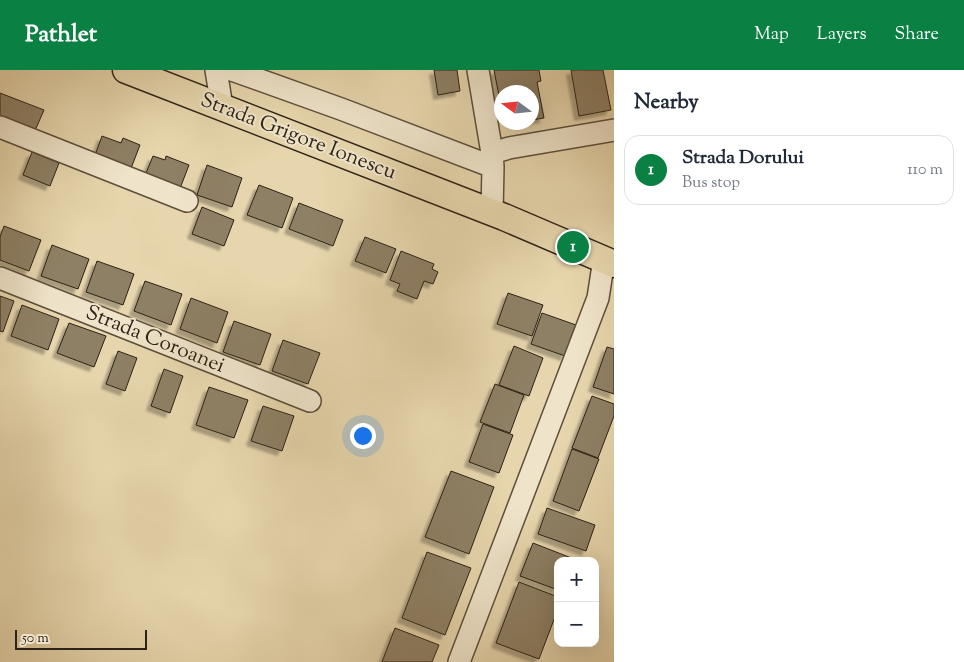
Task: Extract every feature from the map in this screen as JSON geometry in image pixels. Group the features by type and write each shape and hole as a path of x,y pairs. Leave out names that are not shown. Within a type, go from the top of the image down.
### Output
{"main road":[{"name":"Strada Grigore Ionescu","path":"126,70 481,208 609,261"}],"street":[{"path":"192,96 211,70"},
{"path":"216,70 222,107"},
{"name":"Strada Grigore Ionescu","path":"232,70 493,164"},
{"path":"478,70 493,164 481,208"},
{"path":"0,127 187,201"},
{"path":"493,164 509,148 614,130"},
{"path":"459,662 598,298 609,261"},
{"name":"Strada Coroanei","path":"0,278 310,402"},
{"path":"598,298 614,283"}],"building":[{"path":"434,70 457,70 460,91 438,95"},
{"path":"494,70 539,70 541,81 537,82 538,85 497,85"},
{"path":"571,70 603,70 611,110 579,116"},
{"path":"539,92 544,118 539,119"},
{"path":"0,93 44,110 34,133 0,120"},
{"path":"102,136 121,143 123,138 140,145 130,171 94,158"},
{"path":"32,152 59,163 50,186 23,175"},
{"path":"153,156 165,160 166,156 189,165 179,191 144,178"},
{"path":"207,165 242,178 232,207 197,195"},
{"path":"259,185 293,198 282,228 247,215"},
{"path":"299,203 343,220 333,246 289,229"},
{"path":"202,207 234,220 224,246 192,234"},
{"path":"4,226 41,240 29,271 0,260 0,237"},
{"path":"365,237 396,249 386,273 355,261"},
{"path":"52,245 89,259 78,289 41,276"},
{"path":"401,251 434,264 432,269 438,272 433,284 424,281 417,299 397,291 400,284 390,280"},
{"path":"97,261 134,274 123,305 86,292"},
{"path":"145,281 182,294 171,325 134,311"},
{"path":"508,293 543,305 532,336 497,324"},
{"path":"0,296 14,301 3,332 0,331"},
{"path":"191,298 228,312 217,343 180,329"},
{"path":"22,305 59,319 48,350 11,336"},
{"path":"542,313 576,325 565,356 531,344"},
{"path":"234,321 271,334 260,365 223,352"},
{"path":"69,323 106,336 94,367 57,353"},
{"path":"283,340 320,353 308,384 272,371"},
{"path":"514,346 543,358 529,396 499,385"},
{"path":"607,347 614,349 614,394 593,387"},
{"path":"118,351 137,358 125,391 106,384"},
{"path":"164,369 183,376 170,413 151,406"},
{"path":"495,384 524,395 510,433 480,422"},
{"path":"209,387 248,400 234,438 196,425"},
{"path":"592,396 614,404 614,416 598,458 572,448"},
{"path":"263,406 294,416 282,451 251,441"},
{"path":"483,424 513,435 499,473 469,462"},
{"path":"572,449 599,459 579,511 553,501"},
{"path":"451,471 494,487 469,554 425,537"},
{"path":"547,508 595,525 586,551 538,534"},
{"path":"533,543 569,557 554,557 554,589 520,576"},
{"path":"427,552 471,568 445,635 402,618"},
{"path":"519,582 554,595 554,620 539,659 496,643"},
{"path":"395,628 439,645 432,662 382,662"}],"place":[{"name":"Strada Dorului","path":"573,247"}]}
